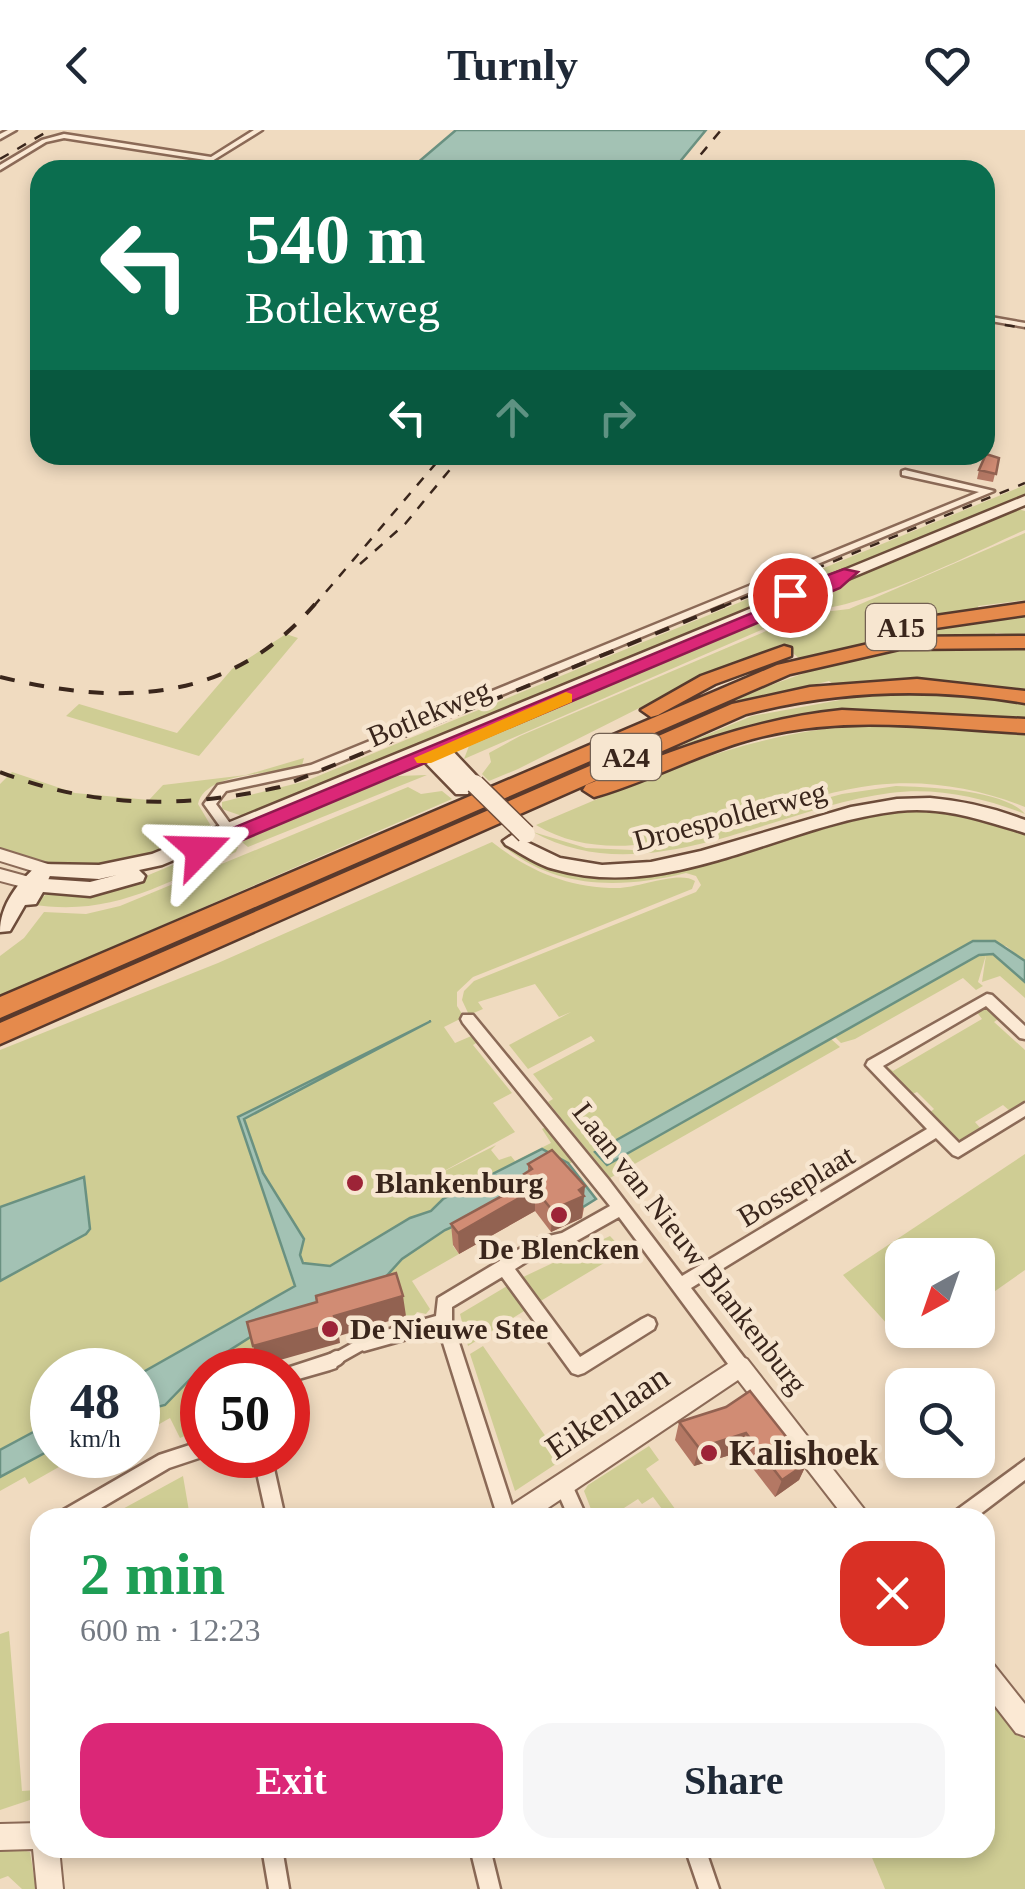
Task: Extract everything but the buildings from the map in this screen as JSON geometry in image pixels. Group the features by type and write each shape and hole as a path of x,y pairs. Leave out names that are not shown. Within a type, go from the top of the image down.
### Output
{"highway":[{"name":"A15","path":"794,657 1025,609"},
{"name":"A24","path":"0,1008 519,782 794,657 899,643 1025,642"},
{"name":"A24","path":"0,1034 720,716 765,701 836,688 915,685 1025,697"},
{"name":"A24","path":"424,848 501,828 722,740 800,722 869,717 1025,726"}],"main road":[{"name":"Botlekweg","path":"37,879 133,867 231,833 789,604 850,572 1025,500"},
{"name":"Droespolderweg","path":"433,751 519,838 564,867 613,872 675,862 860,811 900,804 966,808 1025,827"},
{"name":"Droespolderweg","path":"519,838 569,856 623,862 704,848 895,798 963,800 1025,819"},
{"path":"2,928 37,879"}],"street":[{"path":"0,138 13,130"},
{"path":"0,168 47,140 64,136 217,158 259,130"},
{"path":"995,320 1025,324"},
{"path":"231,833 210,804 222,788 314,768 990,491 905,473"},
{"path":"704,591 717,602"},
{"path":"0,855 37,879"},
{"path":"0,876 37,879"},
{"path":"1025,1034 986,999 873,1065 958,1151 1025,1109"},
{"name":"Laan van Nieuw Blankenburg","path":"468,1020 681,1285 852,1508"},
{"name":"Bosseplaat","path":"681,1285 938,1130"},
{"path":"507,1508 442,1311 448,1299 503,1266 620,1208"},
{"path":"503,1266 578,1367 648,1324"},
{"path":"310,1368 364,1344 444,1321"},
{"name":"Eikenlaan","path":"526,1508 740,1366"},
{"path":"83,1508 180,1456"},
{"path":"973,1508 1025,1469"},
{"path":"267,1478 274,1508"},
{"path":"563,1484 574,1508"},
{"path":"995,1686 1025,1724"},
{"path":"0,1837 30,1836"},
{"path":"47,1858 50,1889"},
{"path":"274,1858 279,1889"},
{"path":"482,1858 490,1889"},
{"path":"698,1858 709,1889"}],"shaded area":[{"path":"456,130 706,130 681,160 421,160"},
{"path":"1025,485 1025,495 781,596 773,589"},
{"path":"1014,508 1025,511 1025,530 942,568 837,606 811,610 793,605"},
{"path":"1025,533 1025,600 978,606 983,620 1025,611 1025,636 995,633 1001,648 1025,650 1025,807 951,787 894,783 834,793 659,842 617,846 575,841 536,825 663,773 748,744 792,734 881,725 863,710 855,710 649,763 646,760 752,716 851,698 829,681 731,705 594,763 590,760 726,701 813,670 782,644 695,680 518,769 489,781 482,774 491,762 489,753 520,736 806,614 849,609"},
{"path":"767,591 777,598 245,817 222,809 222,802 306,781"},
{"path":"789,606 798,614 464,759 469,746 488,734"},
{"path":"286,634 298,638 199,756 66,716 79,704 177,733 232,669"},
{"path":"304,758 301,769 242,776 213,786 203,793 198,804 211,826 205,834 151,855 82,867 30,860 0,851 0,784 12,772 75,793 149,800 163,785 246,775"},
{"path":"427,775 248,847 237,838 398,776"},
{"path":"896,786 984,795 1015,806 1025,814 959,795 907,791 846,802 665,851 620,854 576,849 533,832 586,848 633,850 842,794"},
{"path":"408,787 421,794 442,791 452,799 0,996 0,956 24,938 44,912 86,914 120,906"},
{"path":"926,809 964,813 1025,833 1025,961 1006,946 973,941 596,1152 608,1165 831,1039 840,1047 610,1178 548,1102 553,1099 533,1074 595,1041 591,1036 528,1069 509,1045 571,1012 559,1017 535,984 478,1002 483,1009 469,1015 462,1000 464,991 474,981 696,892 701,885 696,876 686,873 638,882 567,878 522,860 502,845 507,843 542,865 566,874 604,879 693,866 838,825"},
{"path":"232,840 238,847 236,852 136,895 86,906 30,904 51,892 132,882"},
{"path":"492,842 535,869 582,885 617,888 679,877 695,881 692,889 473,977 457,992 457,1006 464,1017 444,1027 455,1043 476,1034 481,1040 473,1045 512,1093 493,1103 515,1132 435,1176 496,1145 491,1150 499,1160 511,1156 515,1161 551,1143 542,1129 549,1125 574,1161 569,1164 542,1149 454,1193 432,1211 410,1218 330,1266 308,1266 300,1257 304,1239 263,1173 244,1119 431,1021 239,1117 294,1287 160,1363 160,1348 30,1348 30,1434 0,1450 0,1050 218,963"},
{"path":"973,941 995,941 1025,961 1025,982 993,954 979,955 607,1165 595,1152"},
{"path":"993,954 1025,982 1025,998 1000,976 982,982 986,955 978,982 983,986 976,990 963,978 855,1039 841,1043 835,1037 979,955"},
{"path":"988,1008 1001,1017 994,1022 1025,1050 1025,1104 1011,1112 1003,1105 975,1122 982,1130 964,1138 952,1138 927,1115 934,1109 917,1092 908,1096 884,1069 885,1065 893,1071 982,1019 976,1011"},
{"path":"431,1021 244,1119 263,1173 304,1239 300,1255 303,1263 330,1266 410,1218 431,1211 443,1199 542,1149 568,1163 596,1199 583,1207 561,1179 445,1230 402,1259 381,1282 263,1329 233,1348 186,1348 295,1286 238,1117"},
{"path":"1025,1154 1025,1270 995,1291 995,1238 899,1238"},
{"path":"84,1177 90,1229 86,1234 0,1281 0,1207"},
{"path":"459,1222 453,1246 459,1254 412,1281 430,1309 426,1314 417,1312 408,1326 398,1294 381,1282 402,1259"},
{"path":"610,1236 624,1251 539,1302 521,1278"},
{"path":"885,1247 885,1322 843,1275"},
{"path":"512,1283 529,1308 468,1346 460,1314"},
{"path":"264,1329 260,1348 232,1347"},
{"path":"483,1346 562,1460 515,1491 470,1354"},
{"path":"180,1351 180,1390 160,1406 160,1363"},
{"path":"180,1388 180,1438 170,1418 160,1424 160,1403"},
{"path":"30,1434 30,1461 0,1477 0,1450"},
{"path":"649,1446 659,1460 646,1469 674,1508 661,1508 653,1497 642,1504 638,1499 624,1508 591,1508 584,1491"},
{"path":"30,1461 30,1478 40,1478 29,1484 25,1477 0,1491 0,1477"},
{"path":"180,1478 183,1478 188,1508 124,1508"},
{"path":"9,1631 22,1791 30,1790 30,1800 0,1810 0,1634"},
{"path":"995,1702 1025,1740 1025,1889 885,1889 872,1858 995,1858"},
{"path":"10,1847 30,1852 36,1889 22,1889 8,1876 0,1879 0,1850"}],"railway":[{"path":"0,159 50,130"},
{"path":"696,160 721,130"},
{"path":"995,324 1025,328"},
{"path":"313,607 434,465"},
{"path":"360,564 405,524 454,465"},
{"path":"722,607 1025,483"},
{"path":"0,677 88,692 170,689 209,679 246,662 282,637 315,604"},
{"path":"0,772 69,793 138,801 208,799 280,787 728,604"}],"slow traffic":[{"path":"424,758 566,698"}],"place":[{"name":"Blankenburg","path":"355,1183"},
{"name":"De Blencken","path":"559,1215"},
{"name":"De Nieuwe Stee","path":"330,1329"},
{"name":"Kalishoek","path":"709,1453"}],"route":[{"path":"200,850 672,655 834,584 850,572 790,595"}]}
